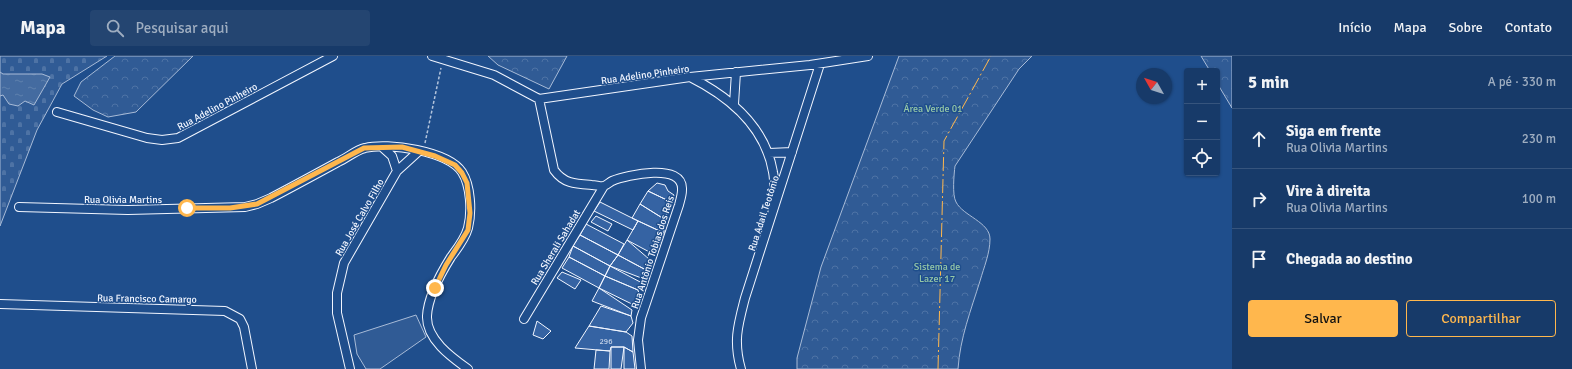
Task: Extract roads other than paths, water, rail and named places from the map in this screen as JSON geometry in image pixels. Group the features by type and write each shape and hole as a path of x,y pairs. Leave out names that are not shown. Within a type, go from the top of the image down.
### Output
{"street":[{"name":"Rua Adelino Pinheiro","path":"57,112 147,138 162,140 178,138 333,56"},
{"path":"432,56 443,59 457,59 494,75 539,100"},
{"name":"Rua Adelino Pinheiro","path":"539,100 690,77 820,64 868,56"},
{"name":"Rua Adail Teotônio","path":"741,369 737,355 736,332 820,64"},
{"path":"734,104 736,72"},
{"path":"690,77 709,86 734,104 756,130 769,153 774,174 775,209"},
{"name":"Rua Antônio Tobias dos Reis","path":"539,100 552,162 559,176 566,182 604,186 613,181 652,173 662,173 674,176 681,184 682,190 663,256 641,318 638,340 641,369"},
{"path":"382,146 392,156 397,171"},
{"name":"Rua Olivia Martins","path":"19,207 128,210 245,207 271,198 364,148 382,146 402,147 421,152 455,165 462,173 467,183 470,213 468,230 446,265 435,288 427,316 428,326 435,340 468,369"},
{"name":"Rua José Calvo Filho","path":"350,369 337,314 337,293 344,263 397,171 421,152"},
{"path":"769,153 792,152"},
{"name":"Rua Sherali Sahadat","path":"524,319 604,186"},
{"name":"Rua Francisco Camargo","path":"0,304 225,311 234,314 240,319 244,326 252,369"}],"water":[{"path":"0,72 3,74 42,74 50,77 34,105 25,101 18,106 9,104 3,95 0,96"}],"park label":[{"name":"Área Verde 01","path":"933,108"},
{"name":"Sistema de Lazer 17","path":"937,272"}]}
